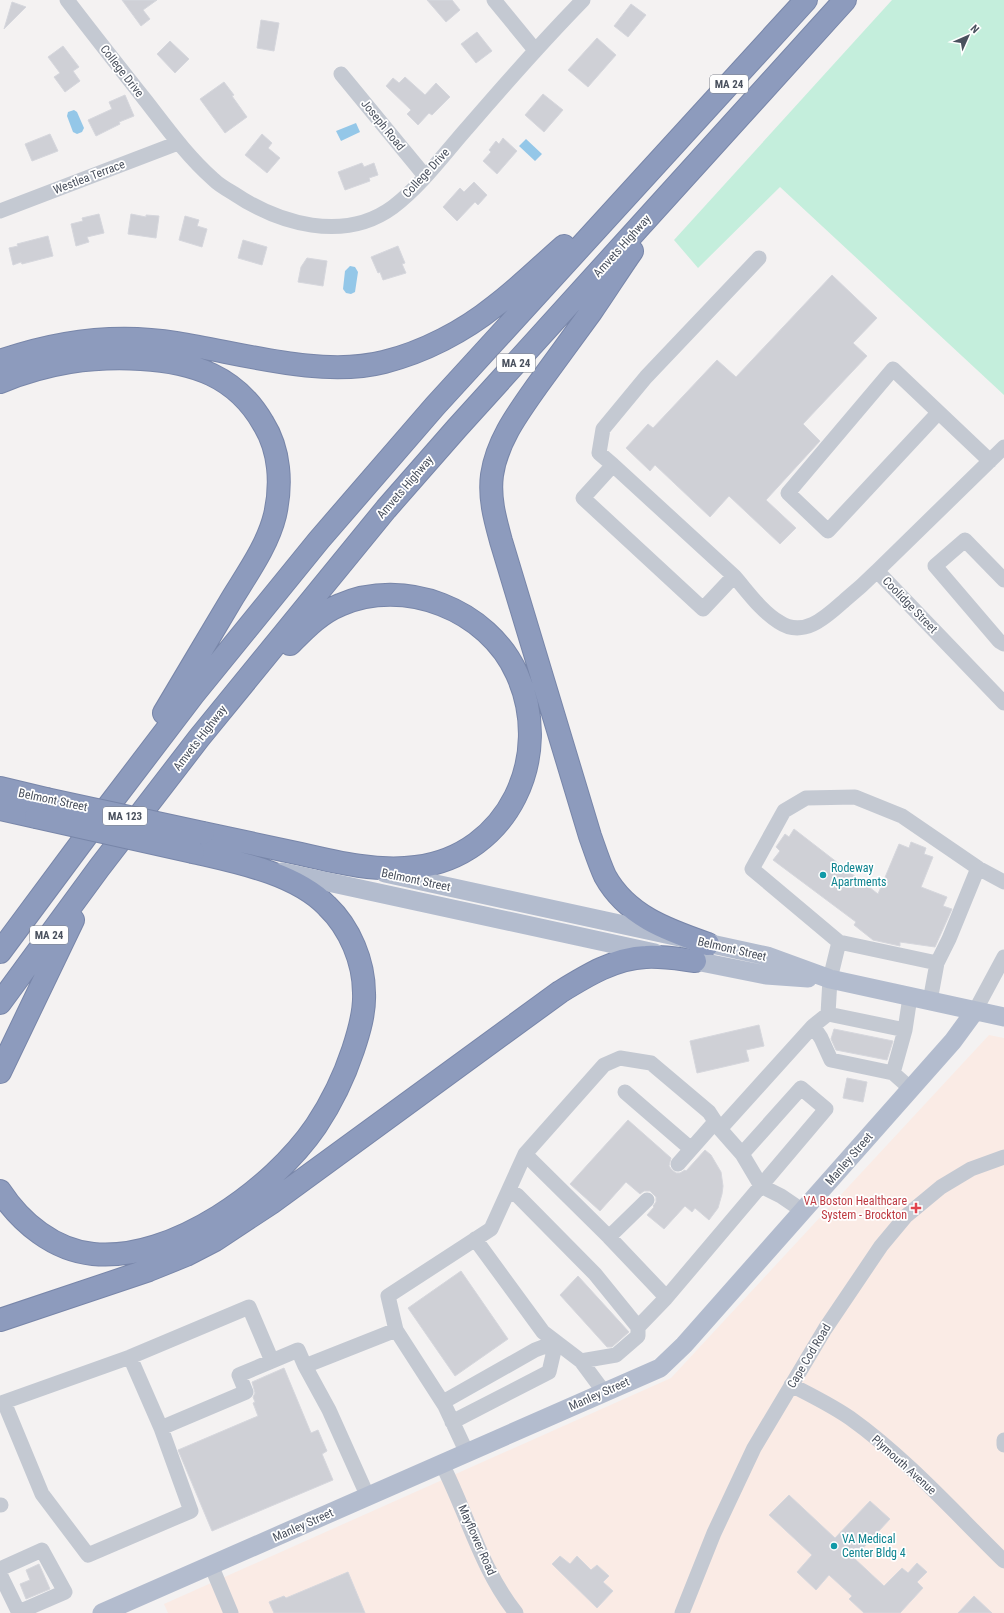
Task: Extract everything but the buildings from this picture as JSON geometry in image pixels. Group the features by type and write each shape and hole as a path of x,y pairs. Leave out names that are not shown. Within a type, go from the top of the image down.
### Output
{"highway":[{"name":"MA 24","path":"4,946 193,695 319,540 435,406 806,0"},
{"name":"Amvets Highway","path":"0,1003 99,868 199,738 386,509 457,428 845,0"},
{"path":"0,361 20,354 65,343 86,340 122,339 153,340 177,343 285,362 320,366 368,365 394,359 416,351 452,334 496,306 651,168"},
{"path":"675,187 592,311 556,359 510,426 499,449 495,462 492,474 491,498 493,512 590,836 602,869 616,892 637,913 666,929 708,944"},
{"path":"0,382 50,365 80,360 121,357 160,360 189,365 220,378 242,395 260,417 270,434 274,446 278,470 279,493 272,527 248,572 110,804"},
{"path":"199,738 310,624 338,605 352,600 380,594 400,594 421,598 456,611 485,631 508,658 517,674 524,694 528,717 529,739 527,760 522,782 514,802 504,816 479,841 462,852 444,860 418,867 399,869 347,864"},
{"name":"Belmont Street","path":"0,788 347,864"},
{"name":"Belmont Street","path":"0,809 225,859"},
{"path":"0,1191 22,1220 36,1231 53,1241 72,1249 92,1254 135,1252 177,1239 216,1218 237,1204 276,1171 303,1143 315,1127 329,1105 341,1081 358,1036 363,1014 364,993 358,957 343,926 328,906 292,882 261,870 225,859"},
{"path":"0,1072 99,868"},
{"path":"0,1320 149,1270 186,1255 215,1240 271,1203 560,992 591,974 615,964 644,957 662,957 695,961"}],"main road":[{"name":"Belmont Street","path":"225,859 695,961 766,975 830,979"},
{"name":"Belmont Street","path":"347,864 767,956 830,979 1004,1017"},
{"name":"Manley Street","path":"102,1613 652,1371 672,1358 953,1042 975,1011"}],"street":[{"name":"College Drive","path":"67,0 178,143 213,180 239,198 258,208 283,219 311,226 337,226 352,224 380,215 393,207 416,186 535,50 583,0"},
{"path":"494,0 535,50"},
{"name":"Joseph Road","path":"341,74 425,176"},
{"name":"Westlea Terrace","path":"0,211 178,143"},
{"name":"Coolidge Street","path":"759,258 646,377 603,429 599,453 614,465 734,576 763,610 779,623 788,627 798,628 810,626 823,620 877,571 1004,703"},
{"path":"938,413 828,531 788,493 893,369 990,461"},
{"path":"877,571 1004,447"},
{"path":"614,465 583,498 697,604 703,609 734,576"},
{"path":"1004,580 965,540 935,566 999,641 1004,644"},
{"path":"937,963 839,942 752,869 784,811 806,798 855,797 902,816 978,868 1004,882"},
{"path":"930,1001 937,963 949,939 978,868"},
{"path":"678,1164 718,1125 813,1026 828,1014 830,979 839,942"},
{"path":"975,1011 1004,957"},
{"path":"893,1073 905,1030 910,997"},
{"path":"828,1014 905,1030"},
{"path":"813,1026 822,1038 831,1060 893,1073 911,1089"},
{"path":"467,1453 442,1402 396,1330 388,1296 491,1229 525,1154 604,1065 620,1058 650,1063 709,1112 742,1154 760,1186 781,1196 803,1211"},
{"path":"638,1327 666,1297 826,1109 801,1088 742,1154"},
{"path":"625,1092 691,1150"},
{"path":"525,1154 609,1237 666,1297"},
{"name":"Cape Cod Road","path":"682,1613 714,1532 737,1481 763,1432 825,1329 884,1241 906,1216 923,1200 955,1177 987,1162 1004,1157"},
{"path":"508,1192 517,1195 595,1274 638,1327 638,1336 616,1355 581,1361"},
{"path":"609,1237 647,1200"},
{"path":"476,1239 543,1332 581,1361 604,1392"},
{"path":"130,1357 161,1428 191,1511 88,1555 42,1494 4,1402 130,1357 248,1307 272,1361"},
{"path":"304,1366 396,1330"},
{"path":"442,1402 535,1350 556,1342"},
{"path":"452,1422 549,1372 556,1342"},
{"path":"161,1428 246,1392 239,1375 298,1350 304,1366 329,1410 368,1497"},
{"name":"Plymouth Avenue","path":"791,1385 835,1409 874,1437 903,1462 1004,1561"},
{"path":"1004,1440 1004,1445"},
{"name":"Mayflower Road","path":"442,1464 482,1556 496,1584 516,1613"},
{"path":"0,1569 42,1550 65,1592 19,1613 0,1574"},
{"path":"211,1565 232,1613"}],"shaded area":[{"name":"VA Boston Healthcare System - Brockton","path":"989,1035 1004,1038 1004,1613 168,1613 164,1604 671,1378"}],"green space":[{"path":"892,0 1004,0 1004,395 780,187 698,268 674,240"}],"water":[{"path":"74,110 77,112 84,128 82,132 77,134 73,132 67,116 68,112"},
{"path":"356,123 360,132 341,141 336,131"},
{"path":"526,139 542,154 535,161 519,146"},
{"path":"350,266 355,267 358,272 355,292 351,294 346,293 343,289 345,271"}],"place":[{"name":"Rodeway Apartments","path":"823,875"},
{"name":"VA Boston Healthcare System - Brockton","path":"916,1208"},
{"name":"VA Medical Center Bldg 4","path":"834,1546"}]}
